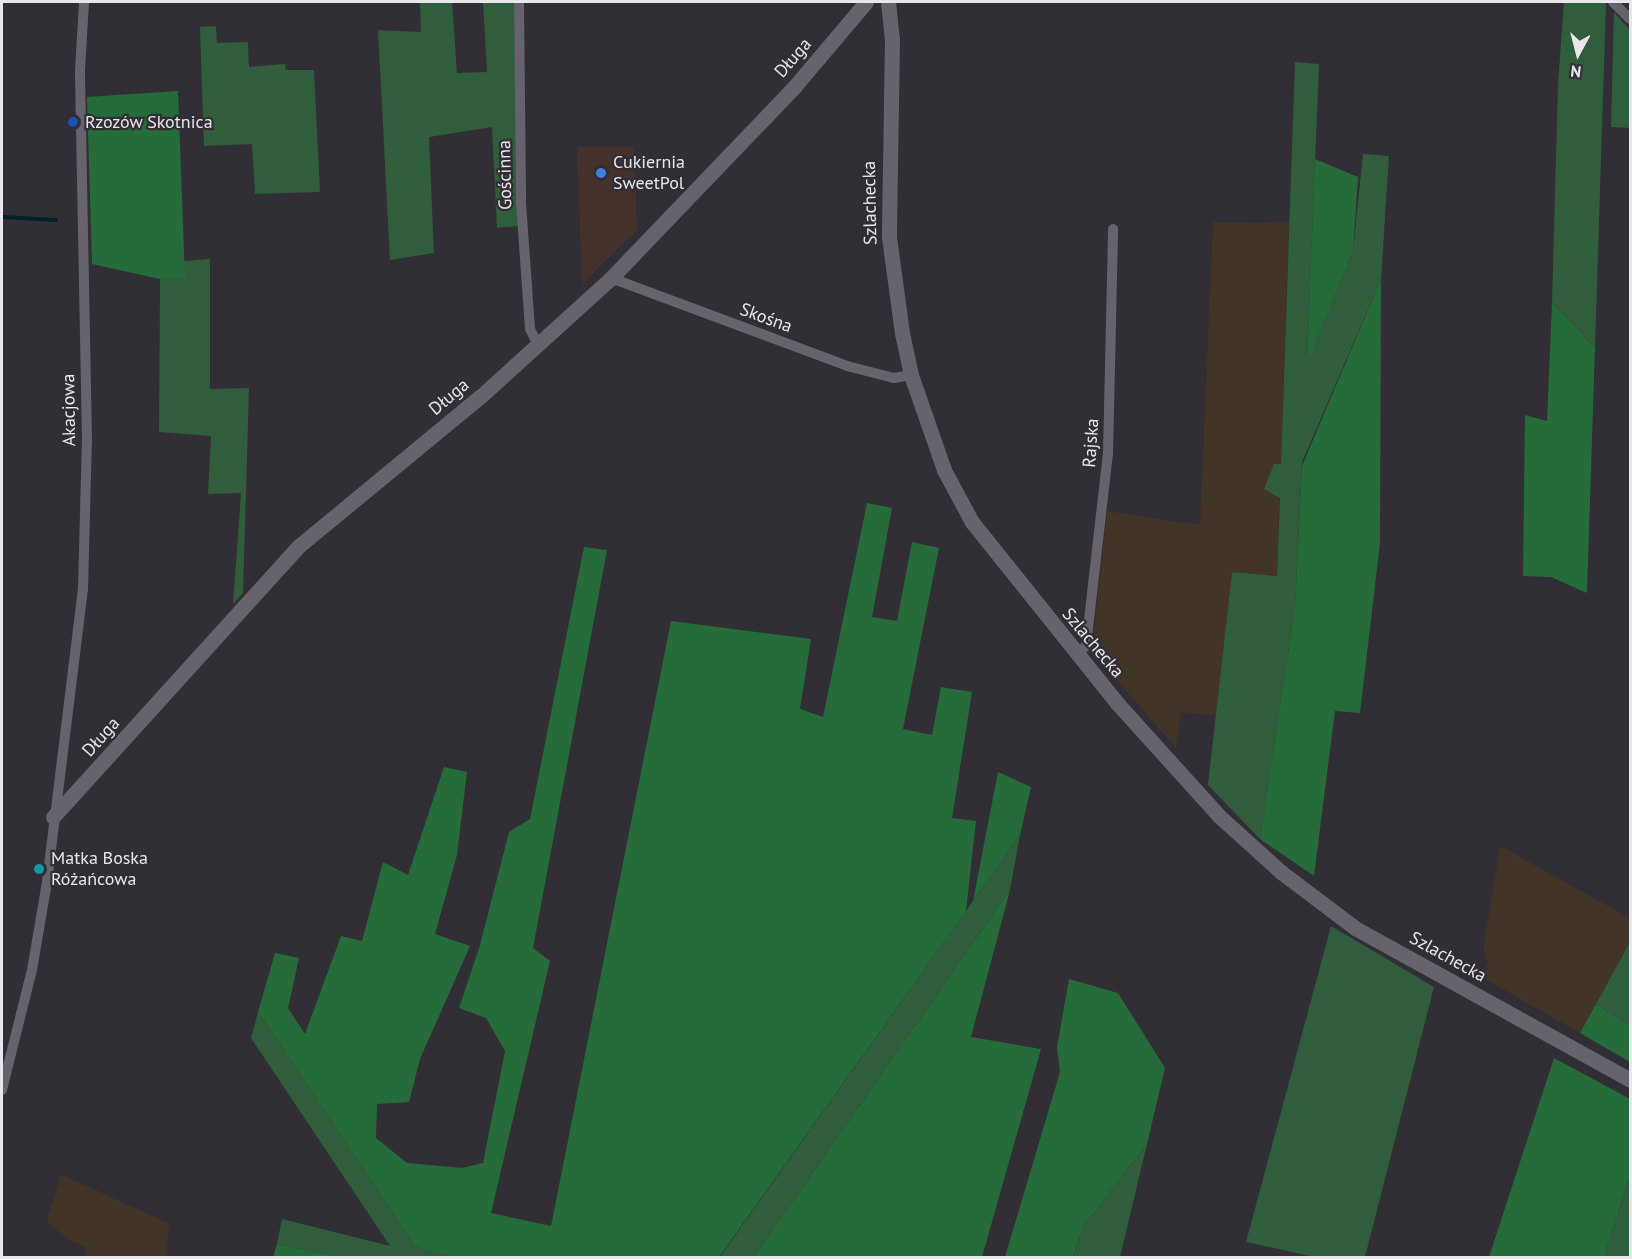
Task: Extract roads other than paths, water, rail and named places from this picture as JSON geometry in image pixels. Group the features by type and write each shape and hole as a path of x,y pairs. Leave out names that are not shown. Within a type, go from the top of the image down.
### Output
{"street":[{"name":"Akacjowa","path":"2,1090 32,970 47,882 53,817 83,589 86,538 80,70 84,2"},
{"name":"Gościnna","path":"519,2 521,203 530,329 538,345"},
{"name":"Długa","path":"53,817 300,545 538,345 611,278 795,86 866,2"},
{"name":"Szlachecka","path":"888,2 892,39 889,237 911,375 944,470 972,522 1077,654 1219,816 1306,892 1355,928 1630,1080"},
{"path":"1613,2 1630,19"},
{"name":"Rajska","path":"1077,654 1086,646 1108,454 1113,230"},
{"name":"Skośna","path":"611,278 846,366 894,378 911,375"}],"waterway":[{"path":"3,217 56,220"}],"place":[{"name":"Rzozów Skotnica","path":"73,122"},
{"name":"Cukiernia SweetPol","path":"601,173"},
{"name":"Matka Boska Różańcowa","path":"39,869"}]}
